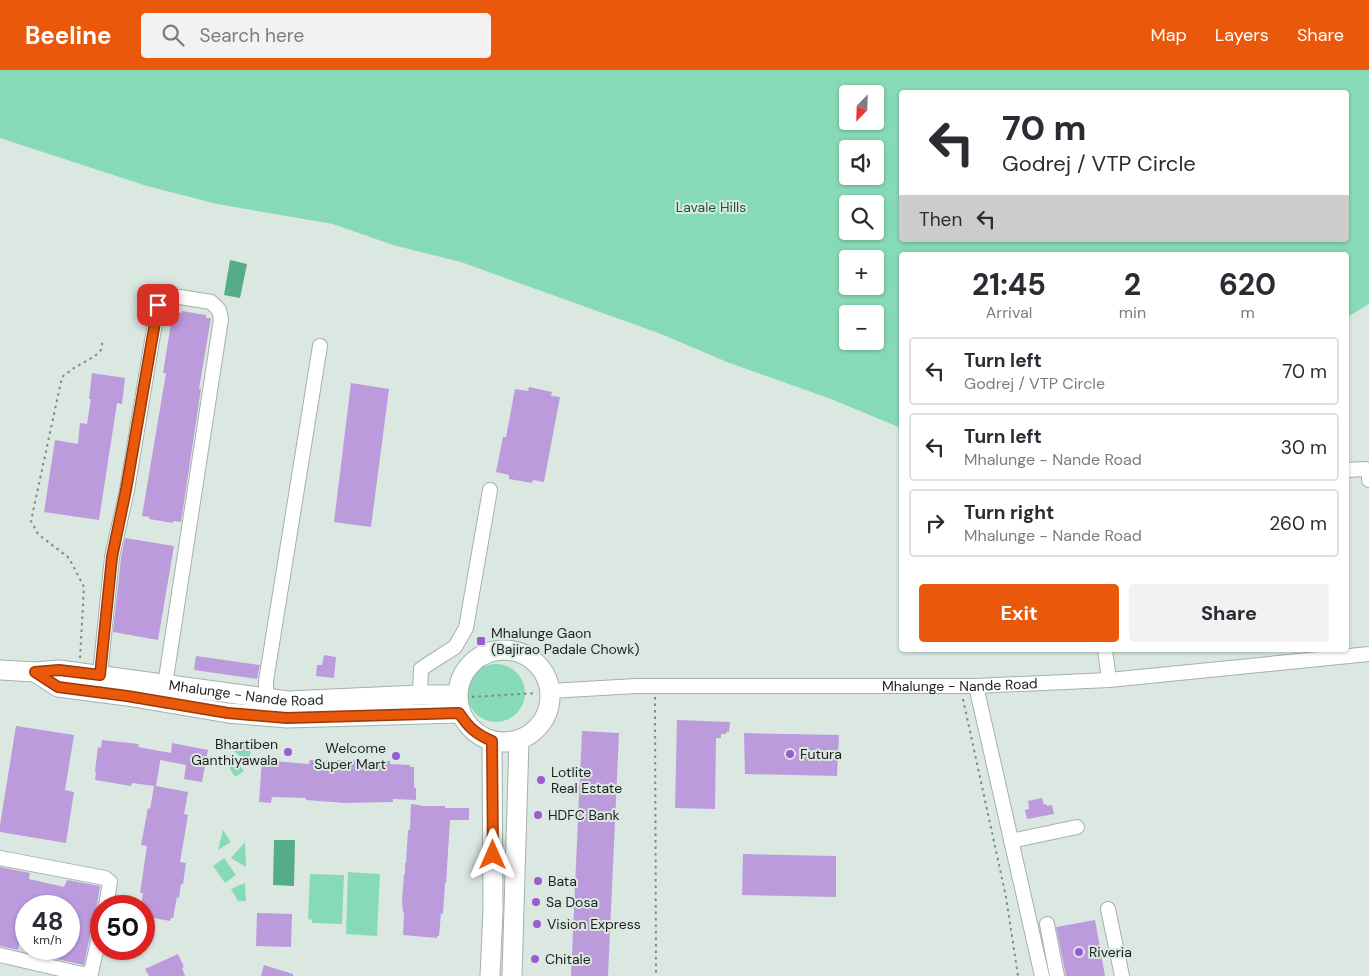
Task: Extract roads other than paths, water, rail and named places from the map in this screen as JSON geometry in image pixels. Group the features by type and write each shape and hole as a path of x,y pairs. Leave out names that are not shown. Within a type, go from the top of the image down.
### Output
{"main road":[{"path":"494,650 510,650 524,654 537,664 546,676 550,692 549,707 543,721 533,733 519,740 506,742 492,741 478,735 467,724 458,704 460,680 468,666 479,656 494,650"},
{"name":"Mhalunge - Nande Road","path":"0,670 35,672 59,670 165,685 266,707 287,718 458,704"},
{"name":"Mhalunge - Nande Road","path":"35,672 58,687 127,696 228,713 266,707 288,701 420,695 458,704"},
{"path":"512,976 519,740"},
{"path":"490,976 493,911 492,741"}],"street":[{"path":"100,675 112,557 126,490 158,305 169,298 180,297 211,302 219,310 221,319 165,685"},
{"path":"266,707 266,681 320,346"},
{"path":"1349,470 1365,469 1369,473 1369,480"},
{"path":"420,695 421,669 432,660 455,647 466,628 490,490"},
{"path":"1105,652 1109,680"},
{"name":"Mhalunge - Nande Road","path":"550,692 636,686 976,686 1109,680 1369,654"},
{"path":"976,686 1042,974 1056,973 1047,924"},
{"path":"1011,841 1077,826"},
{"path":"0,858 105,878 110,882 108,895"},
{"path":"1108,910 1122,976"},
{"path":"0,955 82,974 91,973 94,960"}],"place":[{"name":"Mhalunge Gaon (Bajirao Padale Chowk)","path":"481,641"},
{"name":"Bhartiben Ganthiyawala","path":"288,752"},
{"name":"Futura","path":"790,754"},
{"name":"Welcome Super Mart","path":"396,756"},
{"name":"Lotlite Real Estate","path":"541,780"},
{"name":"HDFC Bank","path":"538,815"},
{"name":"Bata","path":"538,881"},
{"name":"Sa Dosa","path":"536,902"},
{"name":"Vision Express","path":"537,924"},
{"name":"Riveria","path":"1079,952"},
{"name":"Chitale","path":"535,959"}],"park label":[{"name":"Lavale Hills","path":"711,207"}]}
